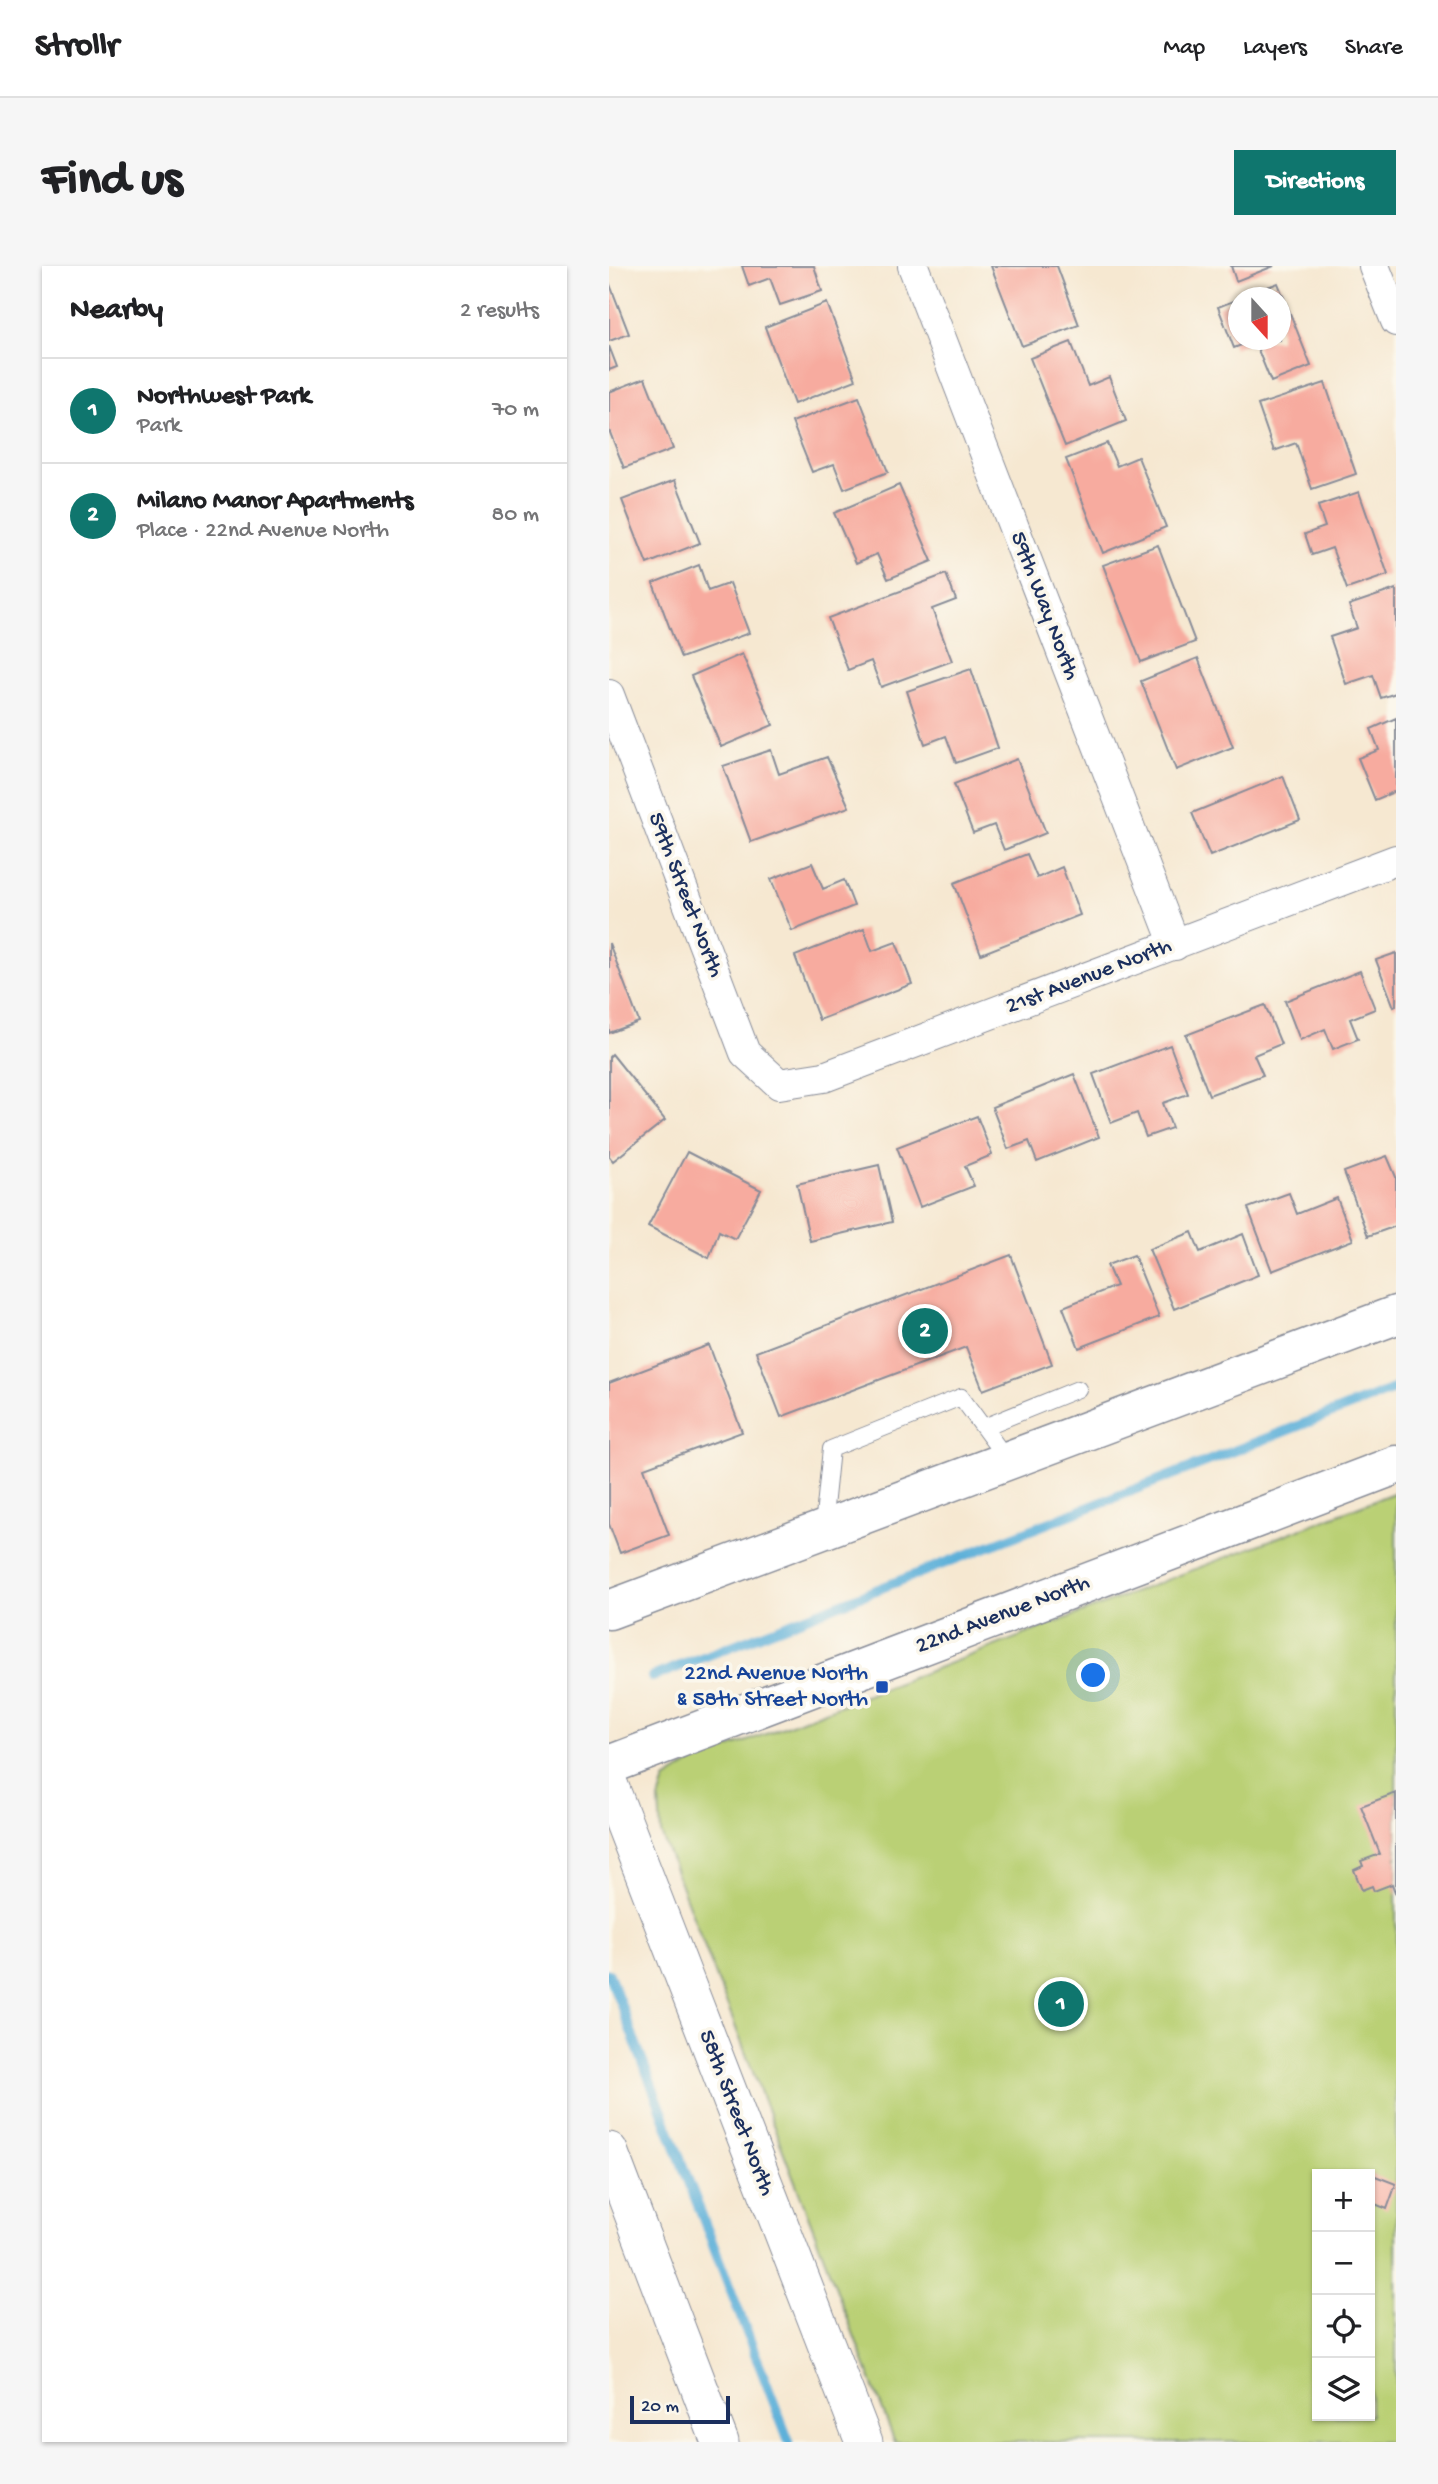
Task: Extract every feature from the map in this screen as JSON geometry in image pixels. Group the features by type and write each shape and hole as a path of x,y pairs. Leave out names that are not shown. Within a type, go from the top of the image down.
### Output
{"main road":[{"path":"609,1610 1396,1315"},
{"name":"22nd Avenue North","path":"609,1765 1396,1465"}],"street":[{"name":"59th Way North","path":"913,266 1175,945"},
{"path":"1374,266 1396,321"},
{"name":"59th Street North","path":"609,695 745,1053 779,1083"},
{"name":"21st Avenue North","path":"779,1083 824,1077 1396,860"},
{"name":"58th Street North","path":"609,1784 864,2442"},
{"path":"609,2151 720,2442"}],"lane":[{"path":"984,1427 1078,1390"},
{"path":"823,1530 831,1449 961,1397 1008,1461"}],"green space":[{"path":"1396,1492 1396,2442 895,2442 661,1833 659,1800 665,1780 695,1761"}],"building":[{"path":"742,266 814,266 822,291 780,305 770,278 749,286"},
{"path":"991,266 1057,266 1079,325 1022,346"},
{"path":"1231,266 1274,266 1236,281"},
{"path":"609,282 629,334 609,341"},
{"path":"827,303 856,380 794,404 765,327"},
{"path":"1228,303 1228,333 1218,307"},
{"path":"1291,316 1311,366 1271,382 1258,350 1291,350"},
{"path":"1071,342 1088,386 1109,377 1126,421 1065,446 1030,358"},
{"path":"609,346 617,367 609,370"},
{"path":"645,378 673,449 624,468 609,430 609,392"},
{"path":"1325,383 1356,474 1312,489 1296,443 1274,451 1258,405"},
{"path":"859,397 888,472 844,489 834,464 812,472 792,422"},
{"path":"1107,443 1117,466 1138,457 1166,527 1103,553 1066,459"},
{"path":"675,480 700,543 647,564 622,500"},
{"path":"899,485 932,561 888,579 877,554 856,563 834,513"},
{"path":"1359,492 1388,575 1347,589 1332,548 1312,555 1305,534 1325,527 1318,506"},
{"path":"1158,545 1195,642 1141,662 1103,565"},
{"path":"699,565 708,591 730,583 749,633 681,658 653,583"},
{"path":"946,574 956,600 932,609 952,661 881,687 871,661 848,670 828,618"},
{"path":"1396,589 1396,693 1381,698 1373,675 1346,684 1330,637 1357,628 1349,605"},
{"path":"742,654 773,725 721,747 691,676"},
{"path":"1198,658 1233,747 1176,770 1141,681"},
{"path":"971,669 998,748 956,763 946,736 925,744 907,691"},
{"path":"1396,718 1396,791 1375,800 1358,758 1379,750 1371,729"},
{"path":"771,750 779,774 827,757 849,807 751,842 723,766"},
{"path":"1017,759 1046,833 1004,850 994,825 973,833 954,784"},
{"path":"1283,776 1300,820 1210,856 1192,813"},
{"path":"1027,854 1037,878 1062,867 1080,915 981,954 954,883"},
{"path":"812,863 823,889 844,880 854,906 792,931 771,879"},
{"path":"864,929 872,951 896,942 912,984 819,1020 795,956"},
{"path":"609,943 639,1022 609,1033"},
{"path":"1396,953 1396,1006 1394,1007 1376,960"},
{"path":"1360,971 1375,1009 1350,1019 1358,1039 1333,1049 1325,1029 1300,1040 1285,1001"},
{"path":"1265,1005 1281,1044 1254,1055 1263,1075 1209,1095 1186,1035"},
{"path":"1170,1045 1188,1094 1163,1103 1172,1128 1146,1137 1137,1113 1111,1123 1093,1074"},
{"path":"612,1054 665,1120 613,1161 609,1156 609,1057"},
{"path":"1074,1074 1099,1137 1037,1162 1029,1141 1008,1149 992,1107"},
{"path":"977,1116 992,1155 965,1166 974,1186 920,1207 897,1147"},
{"path":"687,1152 761,1190 735,1239 719,1231 709,1258 648,1226"},
{"path":"1387,1156 1396,1177 1396,1226 1368,1236 1344,1172"},
{"path":"879,1165 892,1222 810,1241 797,1184"},
{"path":"1289,1193 1297,1214 1337,1198 1353,1240 1272,1271 1248,1208"},
{"path":"1192,1232 1200,1252 1243,1234 1258,1275 1174,1309 1149,1249"},
{"path":"1011,1255 1052,1364 983,1390 966,1347 781,1417 756,1352"},
{"path":"1134,1255 1159,1317 1079,1348 1063,1307 1116,1286 1107,1265"},
{"path":"709,1345 742,1432 644,1468 669,1535 620,1553 609,1524 609,1383"},
{"path":"1396,1793 1396,1895 1392,1884 1374,1891 1372,1886 1362,1890 1354,1870 1363,1866 1361,1861 1380,1854 1361,1806"},
{"path":"1375,2176 1396,2184 1387,2209 1375,2204"}],"waterway":[{"path":"652,1677 1396,1388"},
{"path":"609,1974 789,2442"}],"place":[{"name":"Milano Manor Apartments","path":"925,1331"},
{"name":"22nd Avenue North & 58th Street North","path":"882,1687"},
{"name":"Northwest Park","path":"1061,2004"}]}
